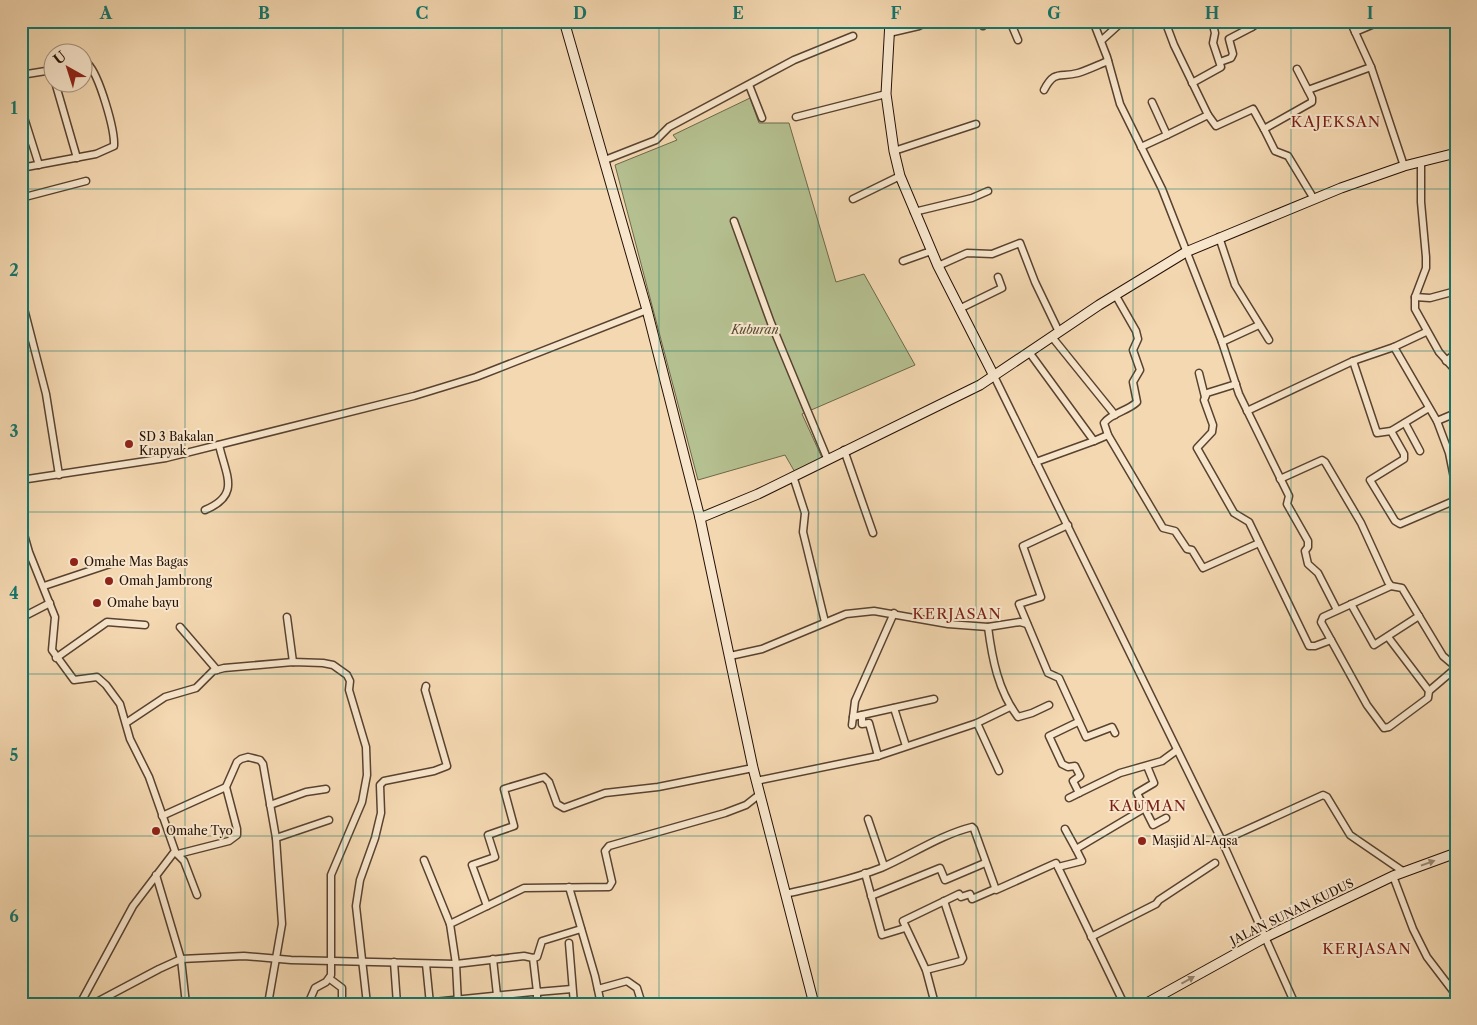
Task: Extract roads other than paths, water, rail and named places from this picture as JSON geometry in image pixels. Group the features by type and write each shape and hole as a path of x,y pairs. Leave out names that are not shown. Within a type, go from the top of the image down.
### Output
{"main road":[{"path":"564,21 647,310 700,518 756,781 814,1004"},
{"path":"890,21 886,94 894,151 900,176 938,266 994,376"},
{"path":"700,518 758,494 994,376 1056,334 1186,252 1314,199 1404,166 1456,153"},
{"name":"JALAN SUNAN KUDUS","path":"1145,1004 1266,937 1394,876 1456,853"}],"street":[{"path":"889,33 919,26 930,21"},
{"path":"1010,21 1018,40"},
{"path":"1093,21 1102,40 1120,104 1162,189 1222,342 1236,384 1289,496 1287,504 1308,541 1308,547 1304,554 1308,564 1318,574 1337,610"},
{"path":"1102,40 1123,21"},
{"path":"1166,21 1192,83 1208,116 1216,126 1253,109 1275,151 1288,156 1314,199"},
{"path":"1192,83 1219,69 1220,62 1213,43 1215,32 1212,21"},
{"path":"1220,62 1231,58 1233,54 1228,39 1252,24 1262,21"},
{"path":"1350,21 1371,67 1404,166"},
{"path":"1355,32 1380,21"},
{"path":"605,160 656,140 669,127 794,60 853,36"},
{"path":"1044,90 1050,80 1057,75 1079,73 1108,61"},
{"path":"1308,90 1371,67"},
{"path":"21,168 77,158 111,149 114,146 109,121 92,69"},
{"path":"1264,129 1312,102 1298,69"},
{"path":"21,75 42,73"},
{"path":"749,85 762,118"},
{"path":"57,92 77,158"},
{"path":"796,117 886,94"},
{"path":"1152,102 1168,135"},
{"path":"21,108 39,165"},
{"path":"1140,147 1208,116"},
{"path":"894,151 976,124"},
{"path":"1420,162 1426,268 1415,298 1416,314 1446,361 1456,371"},
{"path":"853,199 900,176"},
{"path":"21,198 86,181"},
{"path":"914,212 972,198 988,190"},
{"path":"734,221 771,323 827,458"},
{"path":"1219,237 1235,285 1269,340"},
{"path":"938,266 967,253 992,254 1020,243 1056,334 1115,415"},
{"path":"902,261 931,251"},
{"path":"959,309 1002,288 998,277"},
{"path":"1415,298 1430,298 1456,291"},
{"path":"1116,296 1136,331 1138,339 1133,350 1140,370 1133,382 1137,402 1104,422 1108,435 1163,528 1175,531 1187,549 1192,550 1203,568 1259,543"},
{"path":"21,297 46,394 59,475"},
{"path":"21,480 148,462 414,396 476,376 647,310"},
{"path":"1222,342 1259,326"},
{"path":"1248,411 1353,361 1394,347 1426,332"},
{"path":"1394,347 1437,421 1449,453 1456,488"},
{"path":"1029,352 1094,441"},
{"path":"1446,361 1456,353"},
{"path":"1353,361 1375,432 1391,431 1429,408"},
{"path":"1199,373 1213,425 1212,432 1198,448 1234,513 1249,522 1309,646 1315,646 1331,640"},
{"path":"994,376 1222,841 1295,1004"},
{"path":"1205,397 1212,390 1236,384"},
{"path":"1437,421 1456,414"},
{"path":"1405,423 1420,451"},
{"path":"1391,431 1404,454 1404,459 1370,480 1395,521 1400,524 1456,500"},
{"path":"1036,462 1108,435"},
{"path":"205,510 225,499 229,490 219,445"},
{"path":"844,450 873,533"},
{"path":"1280,479 1311,463 1322,460 1325,462 1361,523 1390,586"},
{"path":"793,476 805,513 803,532 824,622"},
{"path":"21,524 29,552 44,586 56,623 51,645 56,658 74,680 97,677 101,679 120,704 130,739 149,777 177,853 190,872 197,895"},
{"path":"1068,526 1023,546 1042,597 1019,604 1048,673 1059,678 1086,737 1112,727 1114,733"},
{"path":"44,586 110,564"},
{"path":"1390,586 1402,588 1443,656 1456,667 1429,691 1428,698 1389,727 1384,728 1367,705 1331,640 1322,619 1351,604 1390,586"},
{"path":"21,618 50,603"},
{"path":"1351,604 1372,643 1376,645 1420,616"},
{"path":"730,656 762,648 846,614 874,611 894,613 928,622 988,627 1020,622 1027,624"},
{"path":"852,725 858,694 894,613"},
{"path":"288,617 293,662"},
{"path":"56,658 107,622 145,625"},
{"path":"180,627 217,670"},
{"path":"988,627 994,668 1010,707 1018,717 1032,713 1049,704"},
{"path":"1388,637 1429,691"},
{"path":"126,723 165,697 196,688 217,670 293,662 333,665 347,675 350,681 349,690 352,702 366,747 367,775 362,802 331,875 330,979"},
{"path":"367,1004 356,906 360,880 382,814 380,785 384,781 434,771 447,766 425,690 426,686"},
{"path":"853,717 934,700"},
{"path":"756,781 878,756 977,723 1010,707"},
{"path":"894,708 906,746"},
{"path":"862,715 862,724 870,723 878,756"},
{"path":"1078,722 1049,736 1062,764 1068,767 1075,766 1080,776 1073,781 1079,794"},
{"path":"977,723 999,771"},
{"path":"1069,798 1120,774 1162,761 1177,750"},
{"path":"80,1004 119,929 147,884 177,853 229,840 237,835 226,787 237,762 248,757 255,758 263,764 276,838 282,924 268,1004"},
{"path":"1147,766 1154,783 1137,793 1153,825 1166,818"},
{"path":"487,906 472,865 495,858 488,835 514,826 504,790 544,777 557,804 564,808 605,793 658,787 753,768"},
{"path":"162,816 226,787"},
{"path":"270,805 306,792 326,789"},
{"path":"450,924 524,888 611,886 612,882 605,851 609,846 725,813 746,805 760,794"},
{"path":"1222,841 1323,795 1327,797 1350,835 1404,872"},
{"path":"1076,849 1145,808"},
{"path":"868,819 884,866"},
{"path":"276,838 329,820"},
{"path":"785,894 841,882 884,866 928,844 972,827 995,889"},
{"path":"1058,867 1082,861 1065,828"},
{"path":"424,860 450,924 456,964 458,1001"},
{"path":"934,1004 926,970 903,921 959,894 961,897 970,894 972,899 1054,862 1124,1004"},
{"path":"872,896 940,868 945,880 985,863"},
{"path":"1091,936 1156,904 1159,900 1215,863"},
{"path":"866,873 882,935 906,928"},
{"path":"156,875 181,960 186,1004"},
{"path":"1394,876 1413,929 1427,958 1456,996"},
{"path":"569,887 602,1003"},
{"path":"926,970 961,961 962,958 961,947 944,901"},
{"path":"93,1004 151,972 181,960 244,956 456,964 493,959 537,957 542,941 581,929"},
{"path":"569,943 574,1004"},
{"path":"533,958 537,992 536,1004"},
{"path":"493,959 498,1000"},
{"path":"394,962 397,1004"},
{"path":"426,964 430,1002"},
{"path":"308,1004 315,988 330,979"},
{"path":"330,979 342,988 342,1004"},
{"path":"598,989 627,981 638,988 642,1004"},
{"path":"414,1004 498,1000 516,993 572,989"}],"place":[{"name":"SD 3 Bakalan Krapyak","path":"129,444"},
{"name":"Omahe Mas Bagas","path":"74,562"},
{"name":"Omah Jambrong","path":"109,581"},
{"name":"Omahe bayu","path":"97,603"},
{"name":"Omahe Tyo","path":"156,831"},
{"name":"Masjid Al-Aqsa","path":"1142,841"}],"district":[{"name":"KAJEKSAN","path":"1336,122"},
{"name":"KERJASAN","path":"957,614"},
{"name":"KAUMAN","path":"1148,806"},
{"name":"KERJASAN","path":"1367,949"}],"park label":[{"name":"Kuburan","path":"755,330"}]}
